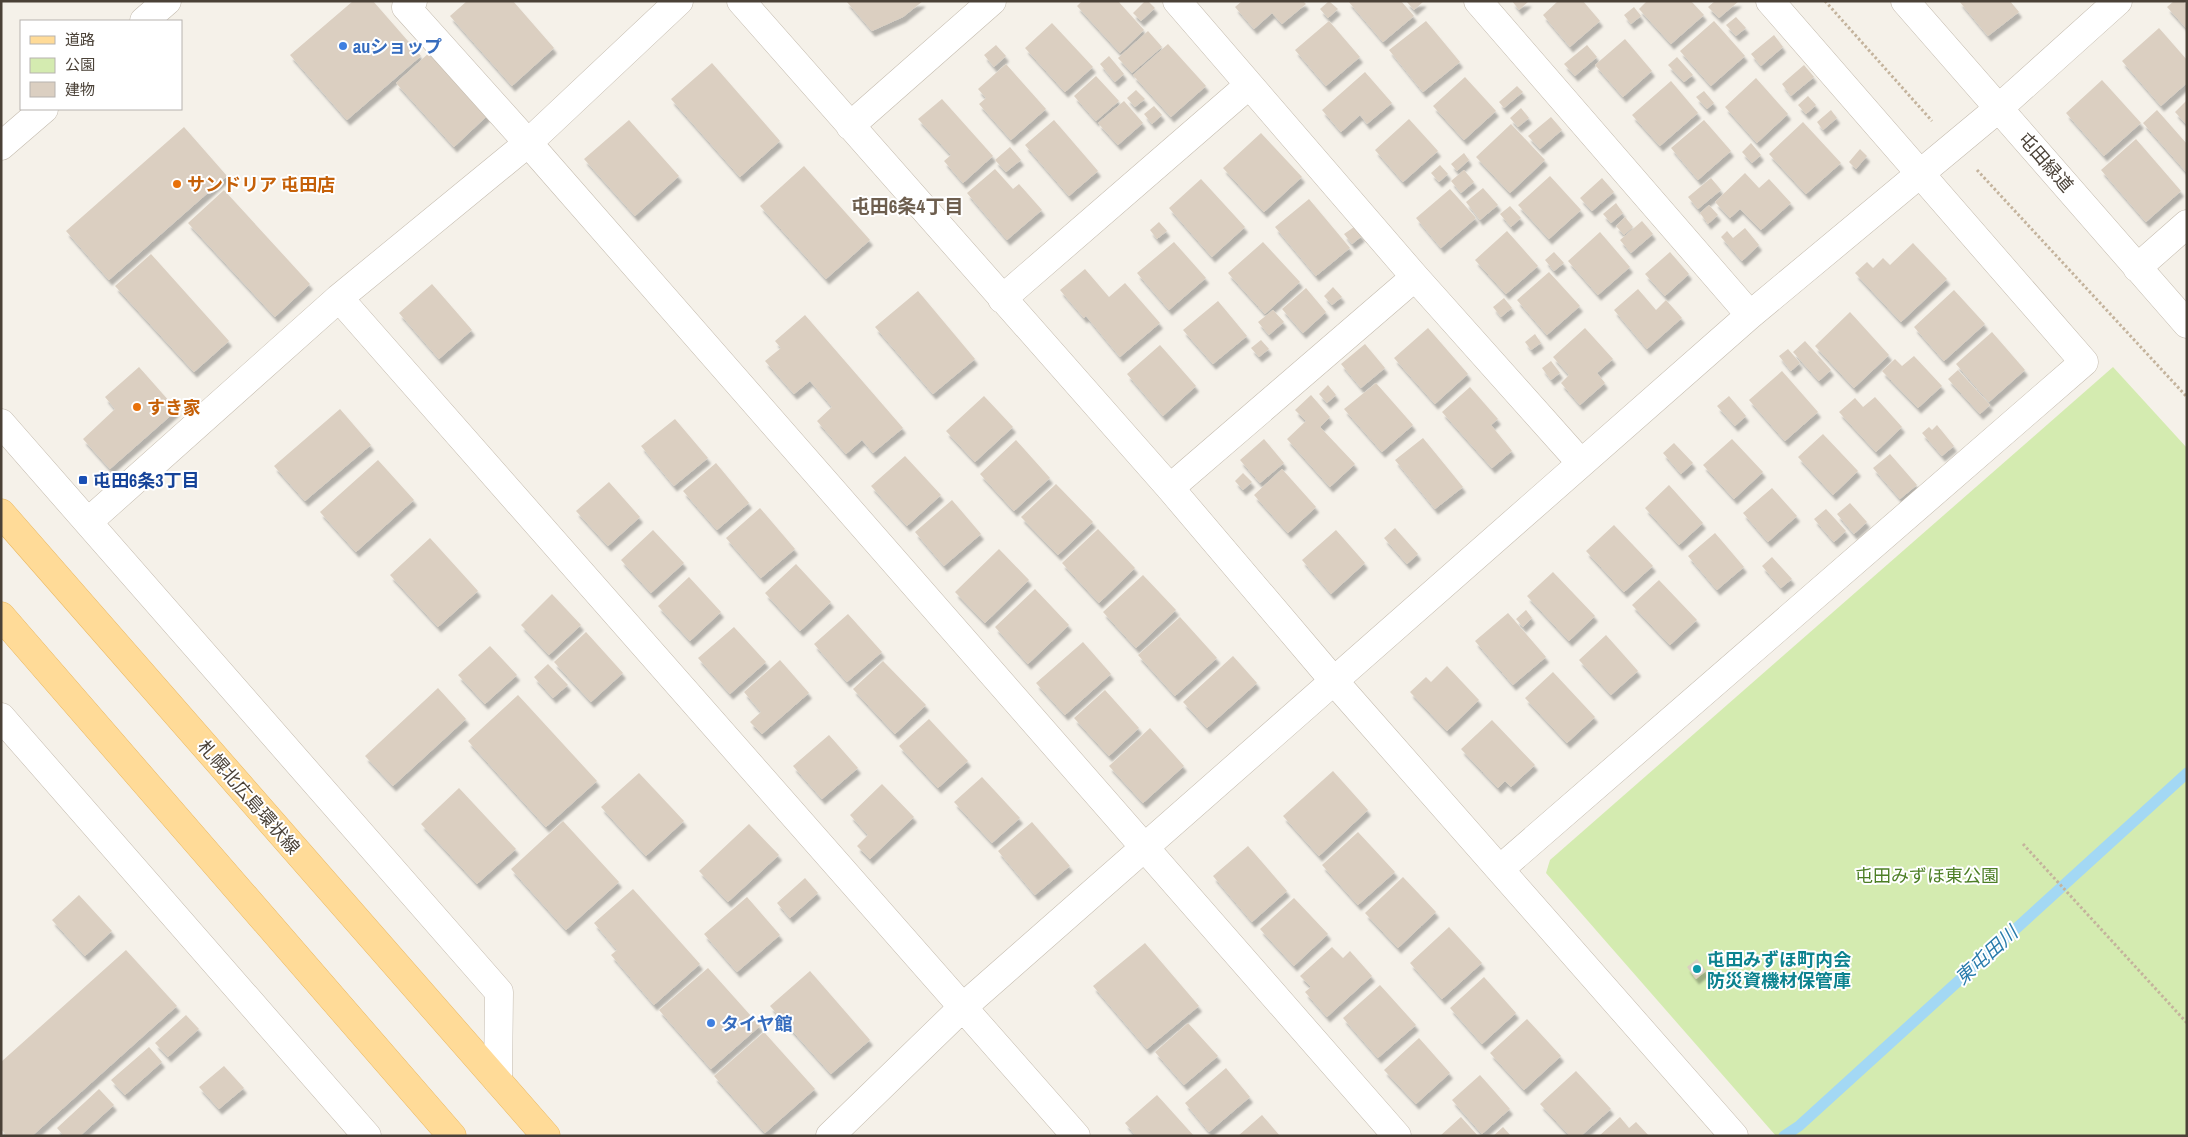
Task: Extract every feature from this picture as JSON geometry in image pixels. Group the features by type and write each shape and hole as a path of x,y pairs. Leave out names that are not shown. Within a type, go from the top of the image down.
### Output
{"main road":[{"name":"札幌北広島環状線","path":"1,513 546,1136"},
{"path":"1,616 452,1136"}],"street":[{"path":"145,20 167,1"},
{"path":"413,1 406,7 528,143 1397,1136"},
{"path":"88,522 338,298 528,143 679,1"},
{"path":"741,1 1170,488 1334,681 1731,1135"},
{"path":"850,126 992,1"},
{"path":"1177,1 1414,276 1581,463"},
{"path":"1478,1 1750,315"},
{"path":"1500,869 2084,362 1770,1"},
{"name":"屯田緑道","path":"1905,1 2187,324"},
{"path":"830,1136 963,1007 1750,315 1999,108 2118,1"},
{"path":"1002,299 1249,85"},
{"path":"1,146 43,110"},
{"path":"2138,268 2187,224"},
{"path":"1170,488 1414,276"},
{"path":"338,298 1076,1136"},
{"path":"1,423 499,992 498,1081"},
{"path":"1,717 367,1136"}],"path":[{"path":"1825,1 1954,145 2187,398"},
{"path":"2023,844 2187,1023"}],"green space":[{"name":"屯田みずほ東公園","path":"2113,367 2187,448 2187,1136 1776,1136 1546,873 1550,860"}],"building":[{"path":"353,1 373,1 421,56 347,120 290,55"},
{"path":"467,1 513,1 554,48 512,86 450,16"},
{"path":"846,1 923,1 903,17 872,31"},
{"path":"1082,1 1118,1 1144,30 1120,53 1077,6"},
{"path":"1145,1 1148,1 1155,8 1141,21 1133,13"},
{"path":"1242,1 1303,1 1306,4 1282,24 1272,13 1254,29 1235,7"},
{"path":"1329,1 1338,9 1328,18 1320,9"},
{"path":"1348,1 1401,1 1414,16 1383,42"},
{"path":"1406,1 1424,1 1414,10"},
{"path":"1512,1 1529,1 1519,10"},
{"path":"1558,1 1583,1 1600,21 1570,47 1543,15"},
{"path":"1647,1 1691,1 1704,15 1671,44 1639,9"},
{"path":"1715,1 1739,1 1719,18 1708,7"},
{"path":"1959,1 2010,1 2019,12 1988,36"},
{"path":"2174,1 2183,1 2187,5 2187,29 2167,7"},
{"path":"1634,7 1641,16 1631,24 1624,15"},
{"path":"1736,17 1746,28 1736,36 1726,25"},
{"path":"1329,21 1360,57 1326,86 1295,50"},
{"path":"1426,21 1460,62 1423,92 1389,50"},
{"path":"1714,21 1745,56 1711,86 1680,51"},
{"path":"1052,23 1093,67 1065,92 1025,48"},
{"path":"2159,28 2187,60 2187,83 2161,106 2122,61"},
{"path":"1148,31 1162,47 1132,73 1118,58"},
{"path":"1774,35 1783,47 1761,66 1751,54"},
{"path":"1625,39 1652,71 1623,97 1595,65"},
{"path":"1168,44 1206,86 1171,117 1133,75"},
{"path":"996,45 1006,56 994,67 984,55"},
{"path":"1587,45 1597,57 1575,76 1564,64"},
{"path":"430,52 488,115 454,147 396,83"},
{"path":"1109,56 1124,74 1115,82 1100,64"},
{"path":"1677,57 1693,75 1684,82 1668,65"},
{"path":"712,63 780,141 740,177 671,99"},
{"path":"1006,64 1046,109 1011,140 979,104 986,98 978,89"},
{"path":"1804,65 1814,77 1791,96 1782,84"},
{"path":"1365,72 1392,103 1367,124 1360,115 1341,132 1322,110"},
{"path":"1096,76 1119,101 1096,121 1074,96"},
{"path":"1465,77 1496,111 1464,140 1433,106"},
{"path":"1756,78 1788,114 1757,143 1725,107"},
{"path":"2102,80 2141,123 2104,156 2066,113"},
{"path":"1671,81 1698,113 1660,146 1632,115"},
{"path":"1517,86 1523,92 1504,108 1499,102"},
{"path":"1136,90 1145,99 1135,107 1127,98"},
{"path":"1704,91 1714,103 1707,109 1696,97"},
{"path":"1808,96 1816,105 1806,114 1798,105"},
{"path":"942,99 993,156 963,183 944,161 951,155 918,119"},
{"path":"2187,100 2187,125 2175,112"},
{"path":"1124,101 1143,123 1118,145 1098,123"},
{"path":"1154,106 1162,115 1152,124 1144,114"},
{"path":"1521,108 1529,118 1518,127 1510,118"},
{"path":"1831,110 1837,118 1823,130 1817,122"},
{"path":"2157,110 2187,144 2187,173 2143,123"},
{"path":"1551,117 1562,130 1540,149 1528,136"},
{"path":"1409,119 1438,151 1403,182 1375,150"},
{"path":"629,120 679,176 635,216 584,159"},
{"path":"1054,120 1098,171 1069,196 1025,145"},
{"path":"1704,120 1731,151 1698,180 1671,148"},
{"path":"1803,122 1841,163 1806,194 1769,154"},
{"path":"1511,124 1545,160 1510,193 1476,157"},
{"path":"184,127 227,176 109,280 66,231"},
{"path":"1261,133 1302,177 1264,212 1223,168"},
{"path":"2136,139 2181,191 2146,222 2101,170"},
{"path":"1751,143 1761,155 1752,163 1742,152"},
{"path":"1010,147 1021,160 1006,172 995,160"},
{"path":"1860,149 1867,156 1856,169 1849,162"},
{"path":"1464,153 1469,160 1457,171 1451,164"},
{"path":"1440,165 1448,174 1439,182 1431,173"},
{"path":"804,166 870,240 826,279 760,206"},
{"path":"995,169 1013,189 1019,184 1042,210 1007,240 967,193"},
{"path":"1464,170 1474,182 1461,193 1451,181"},
{"path":"1745,173 1759,188 1769,179 1791,203 1761,230 1740,209 1730,218 1715,202"},
{"path":"1550,176 1581,210 1549,239 1518,205"},
{"path":"1602,178 1614,192 1592,211 1580,198"},
{"path":"1711,178 1721,190 1698,209 1688,197"},
{"path":"1201,179 1245,227 1212,257 1169,208"},
{"path":"1483,188 1498,205 1480,220 1466,202"},
{"path":"1450,189 1476,218 1441,248 1416,218"},
{"path":"224,190 310,284 275,317 188,223"},
{"path":"1309,199 1350,248 1316,276 1275,227"},
{"path":"1616,203 1623,213 1611,223 1603,214"},
{"path":"1709,205 1718,215 1708,224 1700,213"},
{"path":"1510,206 1521,218 1511,227 1500,214"},
{"path":"1625,217 1633,227 1624,235 1616,226"},
{"path":"1642,221 1653,234 1631,253 1620,240"},
{"path":"1159,222 1167,231 1157,239 1150,230"},
{"path":"1354,227 1362,236 1352,244 1344,234"},
{"path":"1745,228 1759,245 1742,261 1721,237 1727,231 1733,238"},
{"path":"1507,231 1538,266 1506,294 1475,260"},
{"path":"1600,232 1630,267 1598,295 1568,261"},
{"path":"1174,242 1206,278 1169,310 1137,273"},
{"path":"1263,242 1300,282 1265,314 1228,273"},
{"path":"1913,243 1947,279 1901,322 1855,273 1867,262 1873,268 1883,258 1890,265"},
{"path":"1554,252 1564,263 1554,271 1545,260"},
{"path":"1670,252 1689,274 1665,296 1645,274"},
{"path":"151,254 229,341 194,372 115,286"},
{"path":"1085,269 1109,297 1125,283 1160,323 1120,357 1086,316 1084,318 1060,290"},
{"path":"1549,272 1580,306 1547,335 1517,300"},
{"path":"432,284 472,330 439,359 399,313"},
{"path":"1333,287 1342,297 1332,305 1324,296"},
{"path":"1306,288 1326,312 1303,333 1282,309"},
{"path":"1638,289 1656,310 1666,300 1682,318 1647,349 1614,310"},
{"path":"1954,290 1985,324 1944,361 1914,327"},
{"path":"918,291 975,359 933,394 875,327"},
{"path":"1504,298 1512,308 1501,317 1493,307"},
{"path":"1218,301 1247,336 1213,364 1183,330"},
{"path":"1273,310 1284,322 1269,335 1258,322"},
{"path":"1850,312 1889,355 1854,388 1815,346"},
{"path":"805,315 903,428 873,453 862,440 846,454 817,421 832,407 810,381 794,394 765,361 781,348 775,341"},
{"path":"1428,328 1468,374 1435,404 1394,358"},
{"path":"1585,328 1613,359 1597,373 1605,383 1580,405 1561,383 1569,375 1553,357"},
{"path":"1992,332 2025,370 1989,402 1956,364"},
{"path":"1535,334 1541,343 1531,350 1525,342"},
{"path":"1261,340 1269,349 1259,357 1251,348"},
{"path":"1805,341 1831,370 1819,381 1793,352"},
{"path":"1365,344 1385,368 1361,388 1341,364"},
{"path":"1160,345 1196,386 1163,416 1127,374"},
{"path":"1788,349 1800,363 1791,371 1779,356"},
{"path":"1914,356 1942,386 1918,408 1882,371 1895,359 1902,366"},
{"path":"1551,361 1560,373 1551,380 1542,368"},
{"path":"139,367 177,410 110,469 83,439 115,409 105,397"},
{"path":"1958,370 1990,405 1980,414 1948,379"},
{"path":"1782,371 1818,412 1785,441 1749,400"},
{"path":"1376,383 1413,425 1382,452 1344,409"},
{"path":"1328,385 1336,395 1327,403 1319,394"},
{"path":"1470,387 1498,419 1491,425 1512,451 1492,468 1442,412"},
{"path":"1311,395 1330,417 1320,427 1355,464 1330,487 1287,439 1306,421 1295,410"},
{"path":"984,396 1013,427 975,462 946,431"},
{"path":"1729,396 1746,416 1735,426 1717,406"},
{"path":"1875,397 1902,427 1876,452 1839,412 1855,398 1863,407"},
{"path":"340,409 371,445 305,501 274,466"},
{"path":"675,419 708,458 674,486 641,446"},
{"path":"1937,425 1954,446 1942,456 1922,433 1929,427 1932,430"},
{"path":"1823,434 1858,471 1833,495 1798,457"},
{"path":"1423,438 1463,487 1435,509 1395,460"},
{"path":"1264,439 1284,463 1260,483 1240,460"},
{"path":"1732,439 1763,472 1734,499 1703,465"},
{"path":"1016,440 1050,478 1014,511 980,474"},
{"path":"1674,443 1693,463 1681,474 1663,453"},
{"path":"1890,454 1917,485 1900,499 1873,468"},
{"path":"905,456 941,495 907,526 871,486"},
{"path":"378,460 414,500 356,552 320,512"},
{"path":"716,463 749,503 717,530 683,491"},
{"path":"1282,469 1316,507 1288,533 1254,495"},
{"path":"1243,473 1252,482 1243,490 1235,481"},
{"path":"609,482 640,517 608,546 576,511"},
{"path":"1056,484 1093,522 1058,555 1021,517"},
{"path":"1669,485 1703,523 1679,545 1645,508"},
{"path":"1772,488 1797,516 1768,542 1743,513"},
{"path":"952,500 981,534 944,566 915,532"},
{"path":"1850,503 1867,522 1854,534 1837,514"},
{"path":"760,508 795,549 761,578 726,538"},
{"path":"1826,509 1846,531 1834,542 1814,519"},
{"path":"1614,525 1653,566 1624,592 1586,551"},
{"path":"1395,528 1418,554 1407,564 1384,538"},
{"path":"1098,529 1135,568 1099,603 1062,563"},
{"path":"653,530 684,563 651,593 621,560"},
{"path":"1336,530 1365,563 1331,594 1302,560"},
{"path":"1715,533 1744,567 1717,590 1688,556"},
{"path":"430,538 478,591 438,627 390,575"},
{"path":"999,549 1029,580 985,623 955,592"},
{"path":"1772,557 1792,579 1781,588 1762,566"},
{"path":"796,564 831,602 800,631 765,593"},
{"path":"1553,572 1595,616 1569,641 1527,596"},
{"path":"1143,575 1176,610 1136,648 1103,612"},
{"path":"689,577 721,612 690,641 658,606"},
{"path":"1659,580 1697,620 1670,645 1632,605"},
{"path":"1035,589 1069,625 1028,664 995,627"},
{"path":"552,594 581,625 549,655 521,625"},
{"path":"1526,610 1532,618 1523,627 1516,619"},
{"path":"1508,613 1546,657 1513,685 1475,641"},
{"path":"848,614 882,652 847,682 814,644"},
{"path":"1180,617 1217,658 1175,696 1138,655"},
{"path":"734,627 766,662 730,694 698,658"},
{"path":"586,632 623,673 591,702 554,662"},
{"path":"1606,635 1638,671 1611,695 1579,660"},
{"path":"1083,642 1111,674 1065,715 1036,683"},
{"path":"490,646 517,675 485,704 458,675"},
{"path":"1233,656 1257,683 1207,728 1183,702"},
{"path":"780,660 809,693 762,734 750,722 761,712 744,692"},
{"path":"883,661 926,705 895,734 853,689"},
{"path":"548,664 568,685 553,698 534,677"},
{"path":"1447,666 1479,700 1447,731 1410,692 1426,677 1431,682"},
{"path":"1553,672 1595,717 1567,743 1525,698"},
{"path":"438,688 466,719 393,786 365,756"},
{"path":"1105,690 1139,728 1109,756 1074,718"},
{"path":"518,695 597,781 546,827 468,741"},
{"path":"929,719 968,761 938,788 899,746"},
{"path":"1492,720 1535,765 1511,787 1505,781 1498,788 1461,749"},
{"path":"1150,728 1184,766 1143,803 1109,766"},
{"path":"829,735 858,768 822,799 793,766"},
{"path":"1333,771 1368,810 1319,856 1283,816"},
{"path":"639,773 684,821 646,856 601,807"},
{"path":"982,777 1020,818 992,843 954,802"},
{"path":"882,784 914,817 870,859 857,846 868,835 850,815"},
{"path":"459,788 516,849 477,884 421,824"},
{"path":"563,821 619,882 566,930 511,869"},
{"path":"1032,822 1070,866 1035,895 998,851"},
{"path":"749,824 779,855 728,902 699,871"},
{"path":"1358,832 1395,872 1358,905 1322,865"},
{"path":"1248,846 1287,891 1252,922 1213,876"},
{"path":"1403,877 1436,912 1398,948 1365,913"},
{"path":"805,878 818,893 790,918 777,903"},
{"path":"633,889 700,964 654,1005 611,955 617,950 594,923"},
{"path":"79,895 112,931 85,956 52,920"},
{"path":"747,897 780,935 737,972 704,934"},
{"path":"1294,898 1328,934 1294,966 1260,929"},
{"path":"1449,927 1482,963 1442,999 1410,963"},
{"path":"1145,943 1199,1006 1147,1049 1093,986"},
{"path":"1332,947 1343,958 1350,951 1372,976 1327,1017 1305,992 1311,987 1300,976"},
{"path":"126,950 177,1006 32,1136 7,1136 1,1129 1,1062"},
{"name":"屯田みずほ町内会 防災資機材保管庫","path":"1697,959 1706,971 1696,979 1687,967"},
{"path":"708,968 760,1026 711,1069 659,1010"},
{"path":"810,971 870,1040 831,1074 770,1006"},
{"path":"1484,977 1516,1013 1482,1044 1450,1008"},
{"path":"1380,985 1416,1025 1378,1058 1343,1018"},
{"path":"186,1015 199,1029 168,1057 155,1043"},
{"path":"1527,1019 1561,1056 1524,1090 1490,1053"},
{"path":"1188,1023 1218,1056 1184,1085 1155,1052"},
{"path":"764,1032 815,1089 765,1133 714,1076"},
{"path":"1419,1038 1450,1073 1416,1104 1384,1070"},
{"path":"149,1047 162,1062 125,1095 111,1080"},
{"path":"224,1066 244,1088 219,1109 199,1087"},
{"path":"1226,1068 1250,1097 1209,1132 1185,1103"},
{"path":"1576,1071 1611,1109 1581,1136 1570,1136 1540,1104"},
{"path":"1480,1075 1510,1109 1482,1134 1452,1100"},
{"path":"99,1089 114,1105 80,1136 64,1136 57,1128"},
{"path":"1157,1095 1194,1136 1136,1136 1125,1123"},
{"path":"1262,1115 1280,1136 1238,1136"},
{"path":"1461,1117 1478,1136 1440,1136"},
{"path":"1620,1117 1629,1128 1636,1122 1649,1136 1599,1136"},
{"path":"1503,1127 1511,1136 1493,1136"}],"waterway":[{"name":"東屯田川","path":"1784,1136 1799,1126 2187,773"}],"place":[{"name":"auショップ","path":"343,46"},
{"name":"サンドリア 屯田店","path":"177,184"},
{"name":"すき家","path":"137,407"},
{"name":"屯田6条3丁目","path":"83,480"},
{"name":"屯田みずほ町内会 防災資機材保管庫","path":"1697,969"},
{"name":"タイヤ館","path":"711,1023"}],"district":[{"name":"屯田6条4丁目","path":"907,206"}]}
